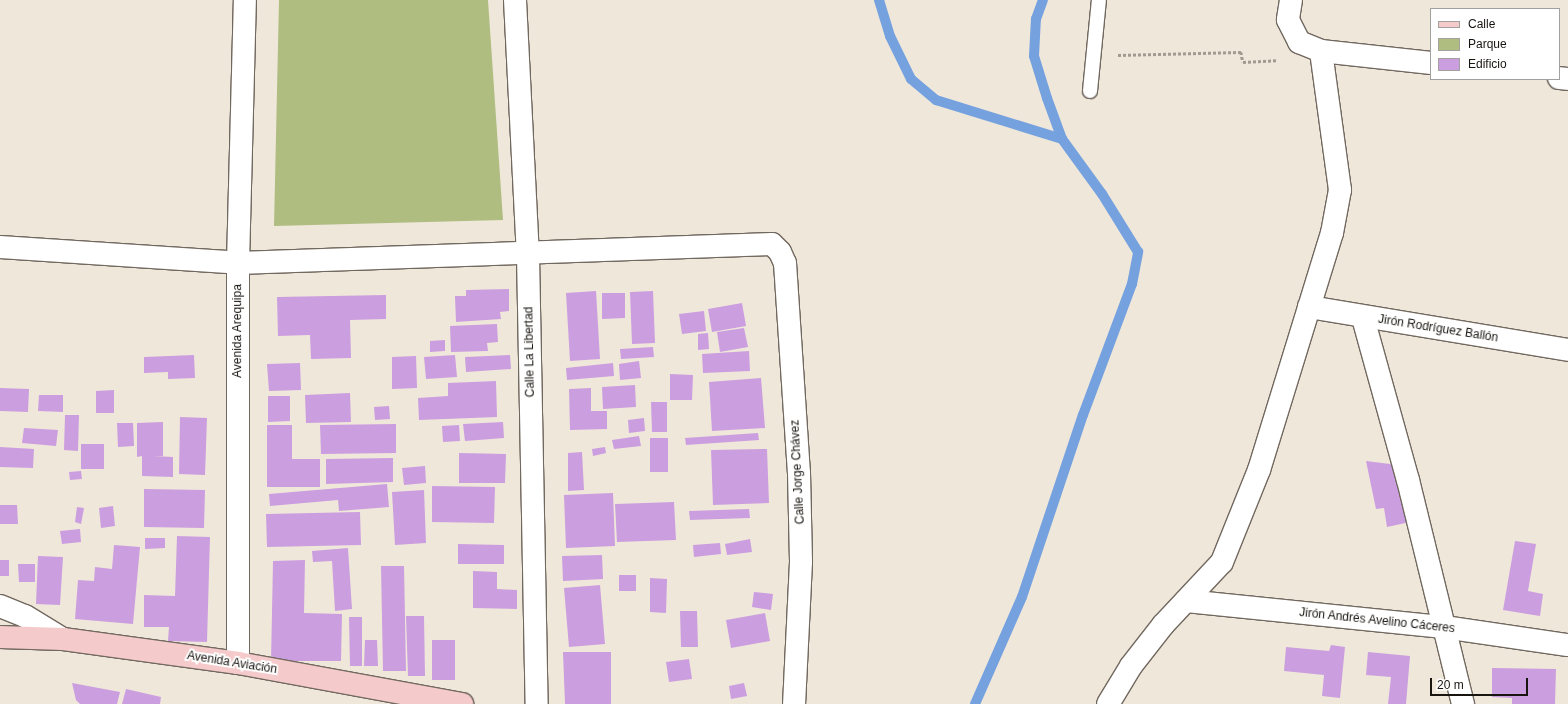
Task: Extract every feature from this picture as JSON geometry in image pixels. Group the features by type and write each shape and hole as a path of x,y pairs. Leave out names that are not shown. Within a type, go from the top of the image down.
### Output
{"street":[{"name":"Avenida Arequipa","path":"238,663 238,263 245,0"},
{"name":"Calle La Libertad","path":"515,0 528,255 537,704"},
{"path":"1291,0 1288,20 1299,42 1320,51 1430,63"},
{"path":"1108,704 1131,666 1163,625 1222,562 1259,470 1332,233 1340,190 1320,51"},
{"name":"Calle Jorge Chávez","path":"528,255 772,244 780,252 785,263 799,473 801,562 794,704"},
{"path":"0,247 238,263 528,255"},
{"name":"Jirón Rodríguez Ballón","path":"1309,307 1363,318 1568,350"},
{"path":"1363,318 1408,480 1463,704"},
{"name":"Jirón Andrés Avelino Cáceres","path":"1186,601 1444,627 1568,645"},
{"path":"0,606 25,616 63,640"},
{"name":"Avenida Aviación","path":"0,637 63,640 238,663 462,704"}],"lane":[{"path":"1090,91 1099,0"}],"path":[{"path":"1097,15 1119,55 1241,52 1243,62 1282,59"}],"green space":[{"path":"279,0 488,0 503,220 274,226"}],"building":[{"path":"509,289 509,311 500,312 501,319 456,322 455,296 466,296 466,290"},
{"path":"596,291 600,359 570,361 566,293"},
{"path":"653,291 655,343 632,344 630,292"},
{"path":"602,293 625,293 625,318 602,319"},
{"path":"386,295 386,319 350,320 351,358 311,359 310,335 278,336 277,297"},
{"path":"742,303 746,326 712,332 708,309"},
{"path":"704,311 706,331 682,334 679,314"},
{"path":"497,324 498,342 487,343 488,351 451,352 450,326"},
{"path":"744,328 748,347 720,352 717,332"},
{"path":"708,333 709,349 698,350 698,334"},
{"path":"445,340 445,351 430,352 430,341"},
{"path":"653,347 654,357 621,359 620,349"},
{"path":"749,351 750,371 703,373 702,354"},
{"path":"194,355 195,378 168,379 168,372 144,373 144,357"},
{"path":"455,355 457,377 426,379 424,357"},
{"path":"510,355 511,369 466,372 465,357"},
{"path":"416,356 417,388 392,389 392,357"},
{"path":"639,361 641,378 620,380 619,364"},
{"path":"300,363 301,390 269,391 267,364"},
{"path":"613,363 614,376 567,380 566,368"},
{"path":"670,374 693,375 692,400 670,400"},
{"path":"761,378 765,428 712,431 709,382"},
{"path":"496,381 497,417 419,420 418,398 448,396 448,383"},
{"path":"635,385 636,407 603,409 602,387"},
{"path":"0,388 29,389 28,412 0,411"},
{"path":"591,388 591,411 607,411 607,429 570,430 569,389"},
{"path":"114,390 114,413 96,413 96,391"},
{"path":"350,393 351,422 306,423 305,395"},
{"path":"39,395 63,395 63,412 38,411"},
{"path":"268,396 290,396 290,421 268,422"},
{"path":"651,402 667,402 667,432 652,432"},
{"path":"389,406 390,419 375,420 374,407"},
{"path":"65,415 79,415 78,451 64,450"},
{"path":"180,417 207,418 205,475 179,474"},
{"path":"644,418 645,431 629,433 628,420"},
{"path":"163,422 163,456 154,456 173,457 173,477 142,476 142,456 137,457 137,423"},
{"path":"503,422 504,438 465,441 463,424"},
{"path":"117,423 133,423 134,446 118,447"},
{"path":"396,424 396,453 321,454 320,425"},
{"path":"267,425 292,425 292,459 320,459 320,487 267,487"},
{"path":"459,425 460,441 443,442 442,426"},
{"path":"24,428 58,430 56,446 22,443"},
{"path":"758,433 759,440 686,445 685,438"},
{"path":"639,436 641,446 614,449 612,440"},
{"path":"650,438 668,438 668,472 650,472"},
{"path":"81,444 104,444 104,469 81,469"},
{"path":"0,447 34,449 33,468 0,467"},
{"path":"605,447 606,453 593,456 592,449"},
{"path":"767,449 769,503 713,505 711,450"},
{"path":"582,452 584,490 568,491 568,453"},
{"path":"459,453 506,454 505,483 459,483"},
{"path":"393,458 393,482 326,484 326,459"},
{"path":"1366,461 1398,465 1410,522 1387,527 1384,508 1376,509"},
{"path":"425,466 426,483 404,485 402,468"},
{"path":"81,471 82,479 70,480 69,472"},
{"path":"387,484 389,507 339,511 338,500 270,506 269,494"},
{"path":"432,486 495,487 494,523 432,522"},
{"path":"144,489 205,490 204,528 144,527"},
{"path":"424,490 426,543 395,545 392,492"},
{"path":"613,493 615,546 566,548 564,495"},
{"path":"674,502 676,540 617,542 615,504"},
{"path":"0,505 17,505 18,524 0,524"},
{"path":"113,506 115,526 101,528 99,508"},
{"path":"77,507 84,508 81,524 75,522"},
{"path":"749,509 750,518 690,520 689,511"},
{"path":"360,512 361,545 267,547 266,514"},
{"path":"80,529 81,542 62,544 60,531"},
{"path":"177,536 210,537 207,642 168,641 169,627 144,627 144,595 175,596"},
{"path":"145,538 165,538 165,548 145,549"},
{"path":"750,539 752,552 727,555 725,544"},
{"path":"1515,541 1536,544 1528,591 1543,594 1540,616 1503,610"},
{"path":"720,543 721,554 694,557 693,545"},
{"path":"458,544 504,545 504,564 458,564"},
{"path":"114,545 140,547 133,624 75,619 78,580 94,581 95,567 112,569"},
{"path":"348,548 352,609 335,611 332,561 313,562 312,551"},
{"path":"602,555 603,579 563,581 562,556"},
{"path":"38,556 63,557 60,605 36,604"},
{"path":"0,560 9,560 9,576 0,576"},
{"path":"305,560 304,613 342,614 341,661 271,661 273,561"},
{"path":"18,564 35,564 35,582 19,582"},
{"path":"381,566 404,566 406,671 383,671"},
{"path":"473,571 497,572 497,589 517,590 517,609 473,608"},
{"path":"619,575 636,575 636,591 619,591"},
{"path":"650,578 667,579 666,613 650,612"},
{"path":"600,585 605,644 569,647 564,588"},
{"path":"754,592 773,594 771,610 752,607"},
{"path":"680,611 697,611 698,647 681,647"},
{"path":"765,613 770,641 731,648 726,620"},
{"path":"406,616 424,616 425,676 408,676"},
{"path":"349,617 362,617 362,666 350,666"},
{"path":"365,640 377,640 378,666 364,666"},
{"path":"432,640 455,640 455,680 432,680"},
{"path":"1331,645 1345,647 1340,698 1322,696 1324,675 1284,671 1286,647 1329,651"},
{"path":"563,652 611,652 611,704 565,704"},
{"path":"1368,652 1410,656 1406,704 1388,704 1391,677 1366,675"},
{"path":"689,659 692,679 669,682 666,662"},
{"path":"1492,668 1556,669 1555,704 1512,704 1512,698 1492,697"},
{"path":"72,683 120,692 117,704 80,704 76,700"},
{"path":"744,683 747,696 731,699 729,686"},
{"path":"126,689 161,697 160,704 122,704"}],"waterway":[{"path":"879,0 890,36 911,79 936,100 1062,139"},
{"path":"975,704 1022,597 1083,415 1132,284 1138,252 1102,194 1062,139 1034,56 1036,19 1043,0"}]}
